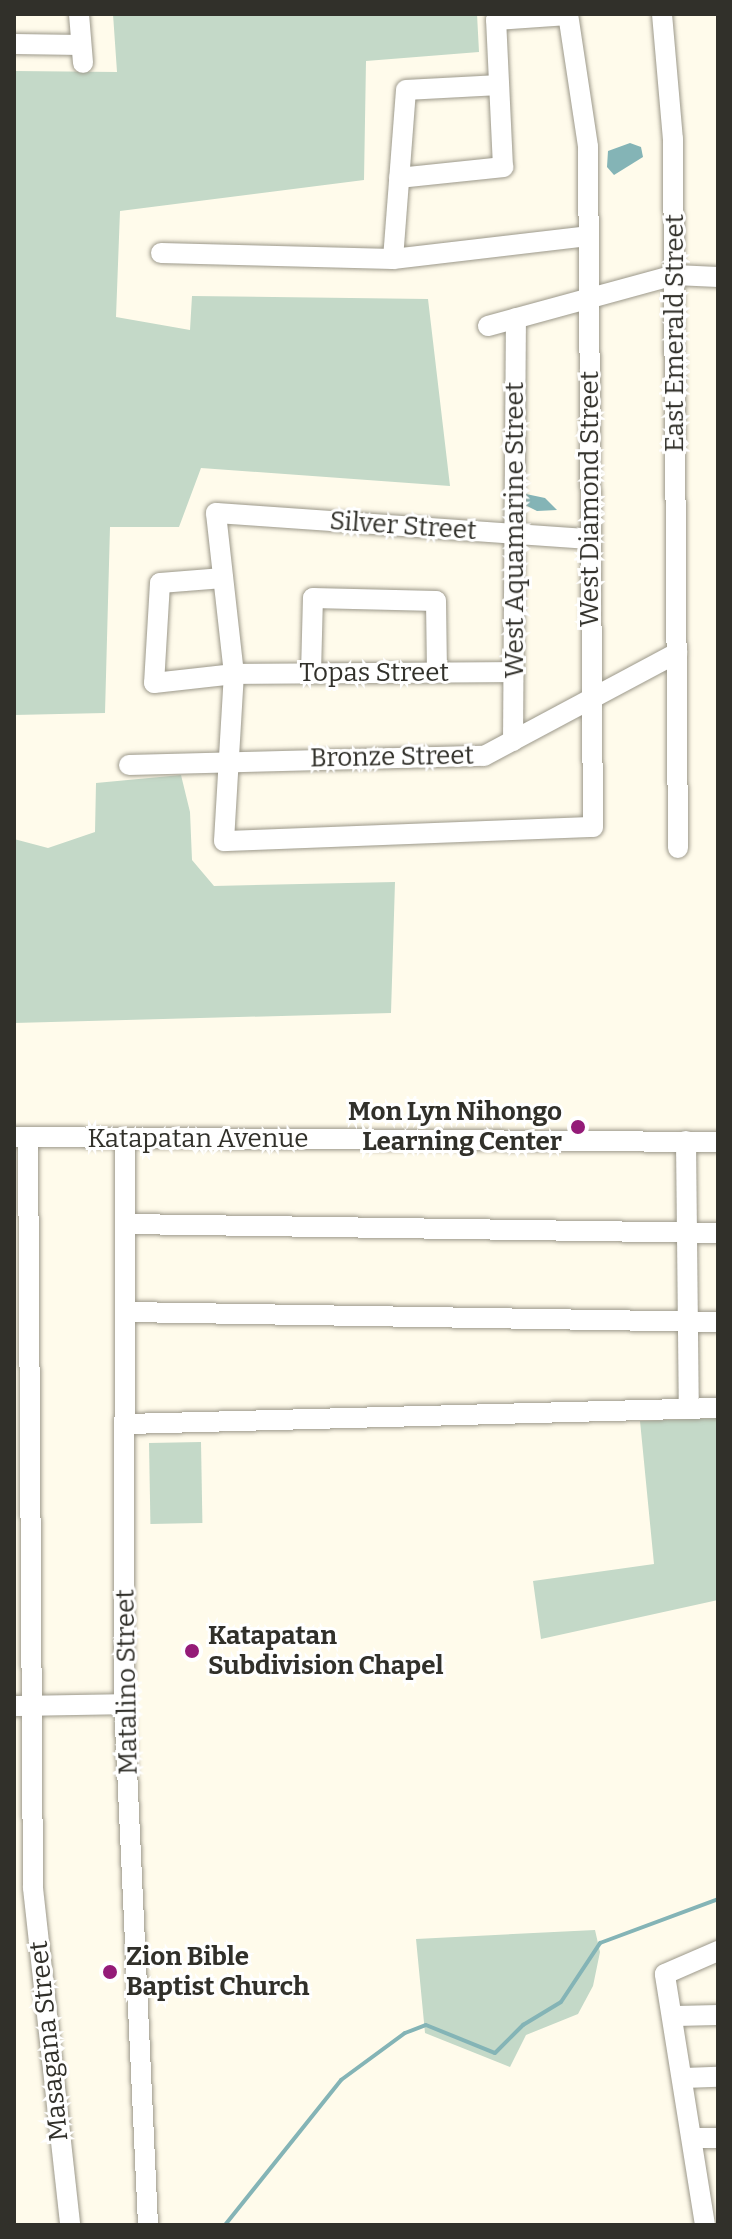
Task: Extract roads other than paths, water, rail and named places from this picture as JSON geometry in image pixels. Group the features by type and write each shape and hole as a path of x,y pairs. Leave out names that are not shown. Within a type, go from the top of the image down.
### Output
{"street":[{"path":"14,44 82,54 79,14"},
{"name":"East Emerald Street","path":"662,14 673,139 678,848"},
{"path":"399,178 503,167 496,20 568,15"},
{"name":"West Diamond Street","path":"225,760 224,841 593,827 588,147 568,15"},
{"path":"393,259 406,90 499,85"},
{"path":"161,253 393,259 588,236"},
{"path":"488,326 675,275 718,277"},
{"name":"West Aquamarine Street","path":"513,741 516,318"},
{"name":"Silver Street","path":"223,578 216,513 590,539"},
{"path":"223,578 234,674 225,760"},
{"name":"Topas Street","path":"223,578 160,583 154,683 234,674 514,672"},
{"path":"311,673 313,598 436,601 437,672"},
{"name":"Bronze Street","path":"129,765 225,760 484,756 677,653"},
{"name":"Katapatan Avenue","path":"21,1138 718,1142"},
{"name":"Masagana Street","path":"21,1138 24,1706 33,1888 70,2225"},
{"name":"Matalino Street","path":"125,1139 127,1424 124,1704 148,2225"},
{"path":"686,1141 689,1409"},
{"path":"127,1224 718,1233"},
{"path":"127,1312 718,1322"},
{"path":"127,1424 718,1408"},
{"path":"24,1706 124,1704"},
{"path":"705,2225 709,2194 692,2138 676,2016 665,1974 718,1951"},
{"path":"676,2016 718,2015"},
{"path":"684,2078 718,2077"},
{"path":"692,2138 718,2138"}],"water":[{"path":"630,143 641,147 643,157 614,175 607,167 608,151"},
{"path":"526,494 545,498 557,510 537,511 525,505"}],"waterway":[{"path":"225,2225 341,2080 405,2033 426,2025 495,2053 523,2025 561,2002 600,1943 718,1899"}],"place":[{"name":"Mon Lyn Nihongo Learning Center","path":"578,1127"},
{"name":"Katapatan Subdivision Chapel","path":"192,1651"},
{"name":"Zion Bible Baptist Church","path":"110,1972"}]}
